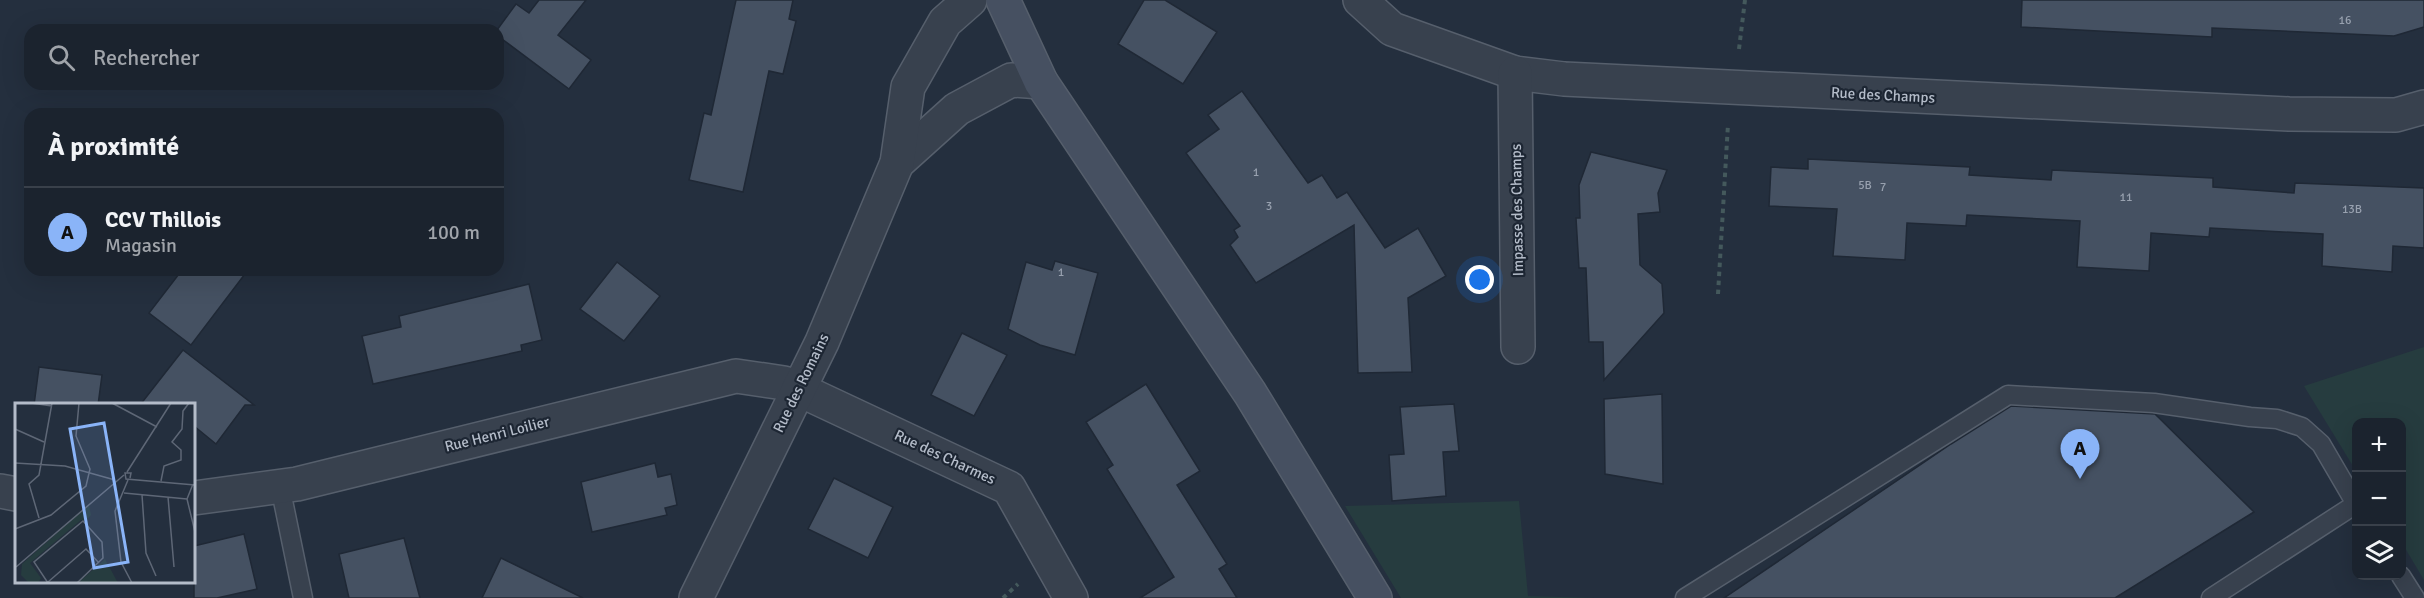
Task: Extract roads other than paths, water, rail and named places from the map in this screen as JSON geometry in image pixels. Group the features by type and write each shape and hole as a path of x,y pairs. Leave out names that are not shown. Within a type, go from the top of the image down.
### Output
{"street":[{"name":"Rue des Romains","path":"696,598 822,342 897,163 908,87 945,22 970,0"},
{"path":"1003,0 1041,82 1250,393 1375,598"},
{"name":"Rue des Champs","path":"1360,0 1392,29 1515,73 1564,79 2289,114 2396,115 2424,107"},
{"name":"Impasse des Champs","path":"1515,73 1518,347"},
{"name":"Rue des Romains","path":"897,163 957,109 1011,80 1041,82"},
{"name":"Rue Henri Loilier","path":"195,498 280,486 736,376 784,383 798,389"},
{"name":"Rue des Charmes","path":"798,389 1009,488 1071,598"},
{"path":"0,491 15,494"}],"lane":[{"path":"1685,598 2008,395 2154,403 2277,419 2302,427 2321,444 2352,497"},
{"path":"280,486 303,598"},
{"path":"2211,598 2352,507"},
{"path":"2404,580 2415,598"}],"place":[{"name":"CCV Thillois","path":"2080,479"}]}
